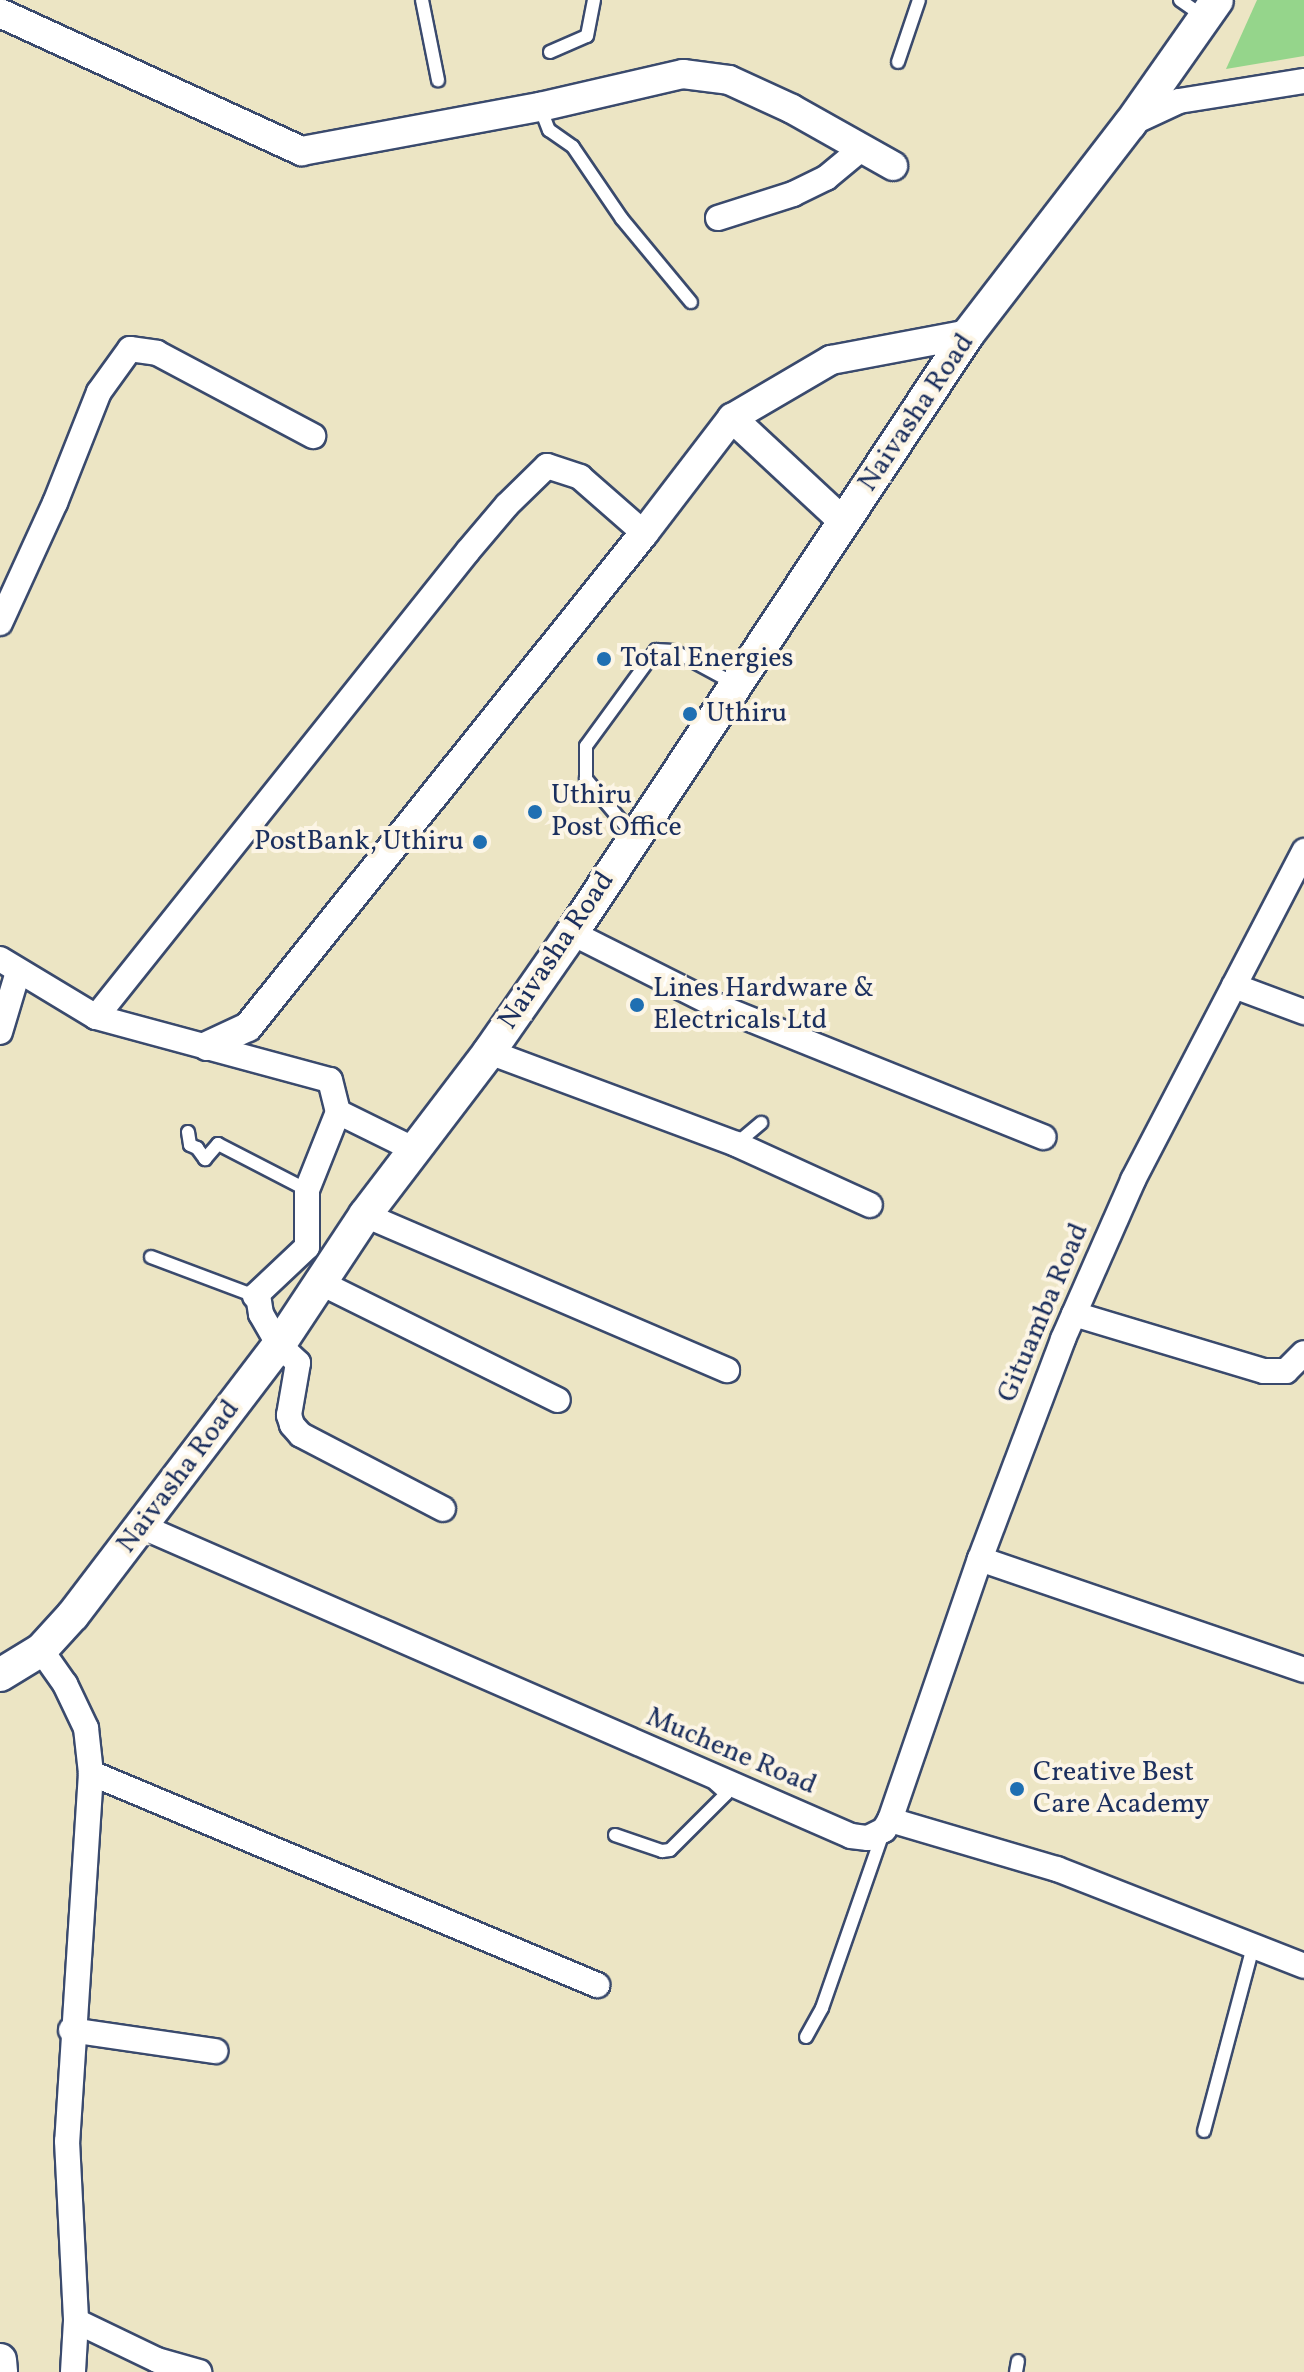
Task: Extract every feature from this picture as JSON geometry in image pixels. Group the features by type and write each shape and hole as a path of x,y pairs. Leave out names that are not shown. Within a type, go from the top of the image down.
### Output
{"main road":[{"name":"Naivasha Road","path":"0,1675 41,1650 143,1527 279,1345 365,1215 489,1052 572,933 968,334 1130,124 1208,3"},
{"path":"0,2360 1,2372"}],"street":[{"path":"0,13 302,151 540,107 683,74 729,80 792,109 893,166"},
{"path":"1130,124 1179,101 1304,81"},
{"path":"718,218 793,194 826,178 861,149"},
{"path":"207,1046 248,1027 644,533 732,418 831,360 968,334"},
{"path":"0,623 55,503 99,392 130,349 157,353 313,436"},
{"path":"732,418 844,522"},
{"path":"96,1017 468,551 507,505 547,466 580,477 644,533"},
{"name":"Gituamba Road","path":"887,1825 980,1559 1074,1314 1133,1180 1304,851"},
{"path":"572,933 715,1005 1043,1137"},
{"path":"0,1032 9,965 96,1017 330,1080 338,1112 307,1190 307,1247 255,1296 258,1295 261,1314 279,1345 298,1363 289,1415 292,1425 301,1435 443,1509"},
{"path":"1234,986 1304,1012"},
{"path":"489,1052 736,1144 870,1205"},
{"path":"338,1112 415,1150"},
{"path":"365,1215 727,1370"},
{"path":"321,1283 558,1400"},
{"path":"1074,1314 1264,1371 1295,1374 1304,1353"},
{"name":"Muchene Road","path":"143,1527 608,1733 702,1770 851,1836 868,1838 887,1825 1057,1869 1304,1966"},
{"path":"980,1559 1304,1670"},
{"path":"41,1650 70,1693 86,1728 91,1773 71,2030 67,2141 76,2321 73,2372"},
{"path":"91,1773 597,1985"},
{"path":"71,2030 215,2051"},
{"path":"76,2321 157,2360 199,2372"}],"lane":[{"path":"422,0 438,80"},
{"path":"550,52 587,36 594,0"},
{"path":"898,62 919,0"},
{"path":"540,107 549,130 573,147 622,219 691,302"},
{"path":"634,836 586,779 586,746 602,722 656,650 674,651 738,686"},
{"path":"736,1144 761,1123"},
{"path":"188,1132 190,1145 197,1148 205,1159 218,1144 307,1190"},
{"path":"151,1257 255,1296"},
{"path":"615,1835 662,1851 670,1850 726,1794 702,1770"},
{"path":"806,2037 822,2008 887,1825"},
{"path":"1204,2131 1253,1947"}],"green space":[{"path":"1257,0 1304,0 1304,56 1226,69"}],"place":[{"name":"Total Energies","path":"604,659"},
{"name":"Uthiru","path":"690,714"},
{"name":"Uthiru Post Office","path":"535,812"},
{"name":"PostBank, Uthiru","path":"480,842"},
{"name":"Lines Hardware & Electricals Ltd","path":"637,1005"},
{"name":"Creative Best Care Academy","path":"1017,1789"}]}
